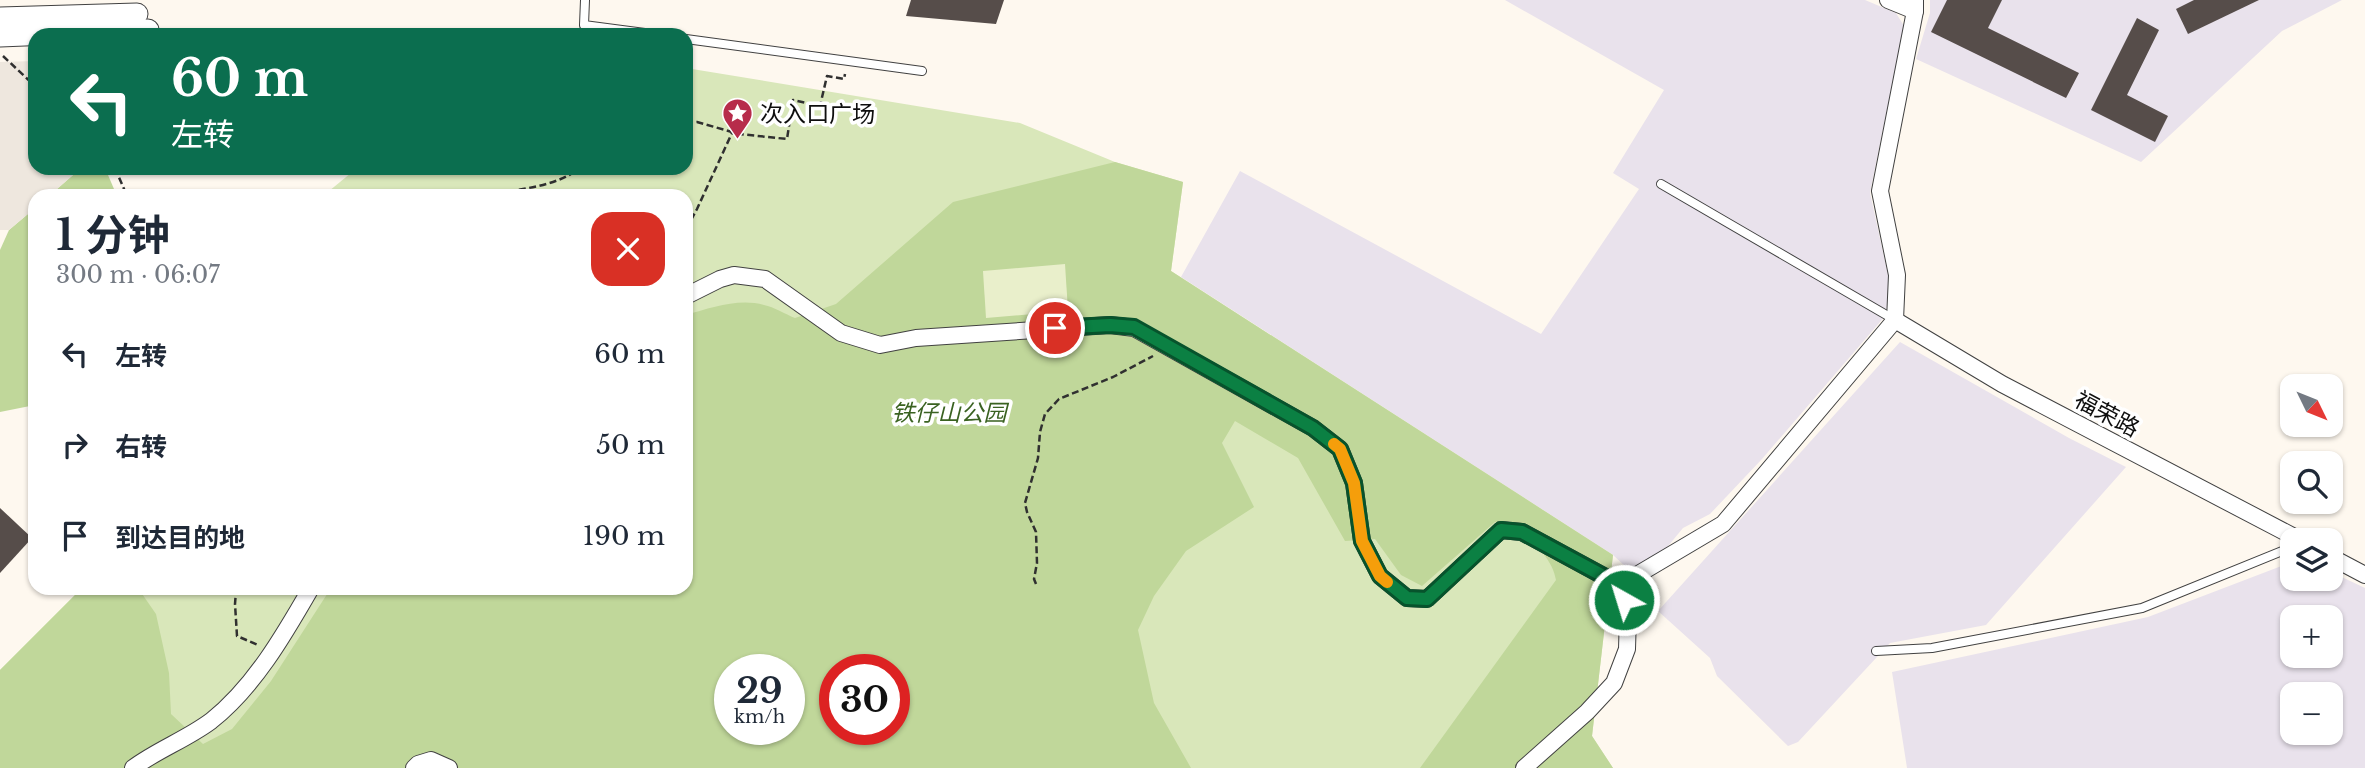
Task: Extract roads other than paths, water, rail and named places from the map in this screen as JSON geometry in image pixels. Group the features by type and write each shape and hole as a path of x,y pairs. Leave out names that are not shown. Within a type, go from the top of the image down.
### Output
{"street":[{"path":"1620,585 1723,524 1895,320 1897,275 1880,191 1915,5 1888,0"},
{"path":"0,18 143,22 82,28"},
{"path":"0,36 28,33"},
{"path":"693,292 734,275 765,279 841,333 880,345 916,338 1110,325 1134,327 1313,428 1340,449 1354,483 1362,541 1380,576 1407,598 1427,599 1501,530 1522,532 1620,585 1628,615 1627,649 1614,683 1587,712 1524,768"},
{"name":"福荣路","path":"1895,320 2037,403 2280,530"},
{"path":"2343,563 2365,575"},
{"path":"133,768 210,721 246,687 306,595"},
{"path":"414,768 432,760 449,768"}],"lane":[{"path":"585,0 584,24 612,28"},
{"path":"693,39 922,71"},
{"path":"1661,184 1895,320"},
{"path":"1876,651 1933,648 2142,608 2280,552"}],"place":[{"name":"次入口广场","path":"737,141"}],"park label":[{"name":"铁仔山公园","path":"949,413"}]}
